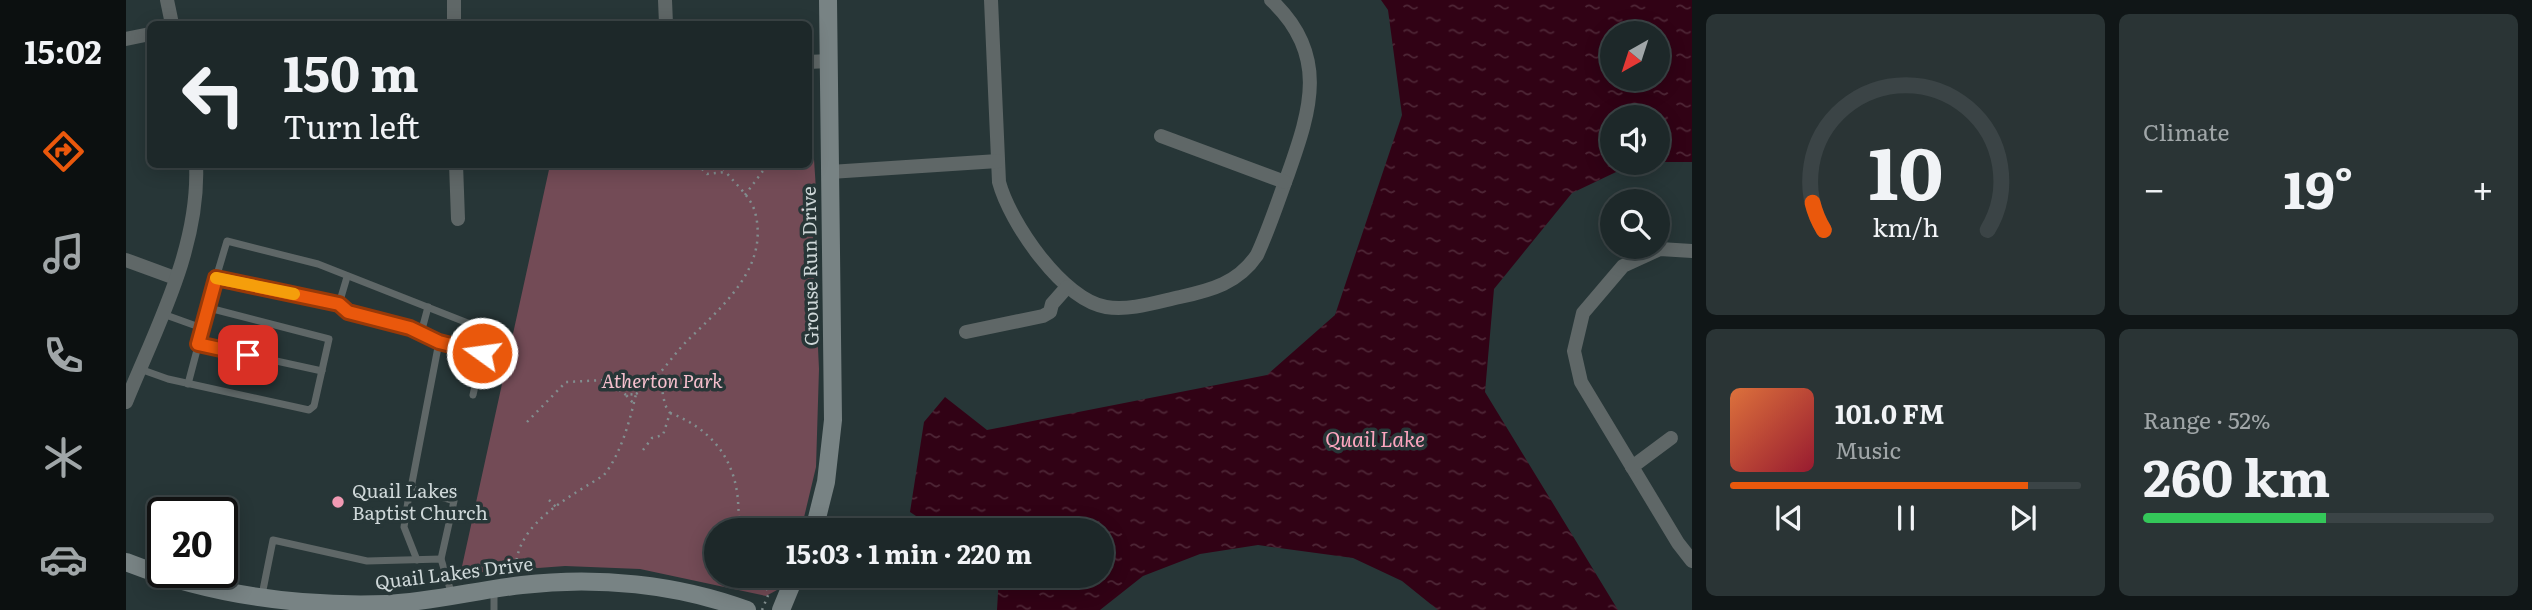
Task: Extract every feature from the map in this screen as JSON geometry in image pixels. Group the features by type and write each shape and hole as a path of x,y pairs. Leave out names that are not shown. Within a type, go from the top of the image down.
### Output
{"main road":[{"name":"Grouse Run Drive","path":"817,518 826,482 833,421 828,0"},
{"name":"Quail Lakes Drive","path":"126,562 194,585 261,599 321,607 388,604 494,588 574,581 621,583 681,592 747,610"},
{"path":"781,610 790,588"}],"street":[{"path":"167,0 171,21"},
{"path":"454,0 454,21"},
{"path":"665,0 666,21"},
{"path":"991,0 999,182 1009,211 1067,288 1096,305 1118,308 1223,285 1244,272 1257,255 1306,122 1311,82 1299,37 1271,0"},
{"path":"126,39 147,35"},
{"path":"812,62 829,61"},
{"path":"1161,136 1285,182"},
{"path":"830,172 998,161"},
{"path":"126,402 134,374 175,278 193,218 195,168"},
{"path":"456,168 458,219"},
{"path":"1692,251 1660,249 1632,259 1612,277 1579,323 1574,351 1577,371 1632,467 1692,561"},
{"path":"126,260 175,278"},
{"path":"966,332 1043,316 1050,312 1052,304 1067,288"},
{"path":"1632,467 1671,438"}],"lane":[{"path":"188,384 227,241 318,264 487,332 473,395"},
{"path":"339,304 347,277"},
{"path":"216,278 339,304 348,312 482,353"},
{"path":"421,334 428,307"},
{"path":"134,374 309,410 314,406 329,339 209,308"},
{"path":"161,314 202,328"},
{"path":"417,560 404,527 439,342"},
{"path":"198,344 322,370"},
{"path":"411,488 450,497 454,501 441,559 452,596"},
{"path":"261,599 273,540 367,561 441,559"},
{"path":"494,588 494,610"}],"path":[{"path":"701,168 707,174 725,172"},
{"path":"626,395 636,394 659,374 727,301 753,262 758,245 755,211 746,195 722,168"},
{"path":"746,195 765,168"},
{"path":"659,374 665,405 670,413 700,427 723,453 733,471 739,518"},
{"path":"527,422 566,382 606,380 634,404"},
{"path":"516,567 520,545 556,507 604,475 611,467 636,394"},
{"path":"643,450 652,438 663,435 670,413"},
{"path":"549,500 556,507"},
{"path":"766,588 769,593"}],"green space":[{"name":"Atherton Park","path":"812,128 816,190 815,286 819,369 816,467 804,518 704,518 704,583 640,569 565,566 473,573 461,571 549,168 812,168"},
{"name":"Atherton Park","path":"729,588 778,588 766,596"}],"water":[{"name":"Quail Lake","path":"1381,0 1692,0 1692,162 1670,162 1670,105 1600,105 1600,175 1610,175 1572,193 1494,289 1485,392 1618,610 1438,610 1402,581 1353,558 1258,545 1200,554 1143,576 1100,610 997,610 998,588 1114,588 1114,518 919,518 910,512 924,422 945,397 987,430 1267,375 1335,315 1402,115 1388,10"}],"slow traffic":[{"path":"216,278 294,294"}],"place":[{"name":"Quail Lakes Baptist Church","path":"338,502"}],"route":[{"path":"248,355 198,344 216,278 339,304 348,312 410,328 439,342 482,353"}]}
